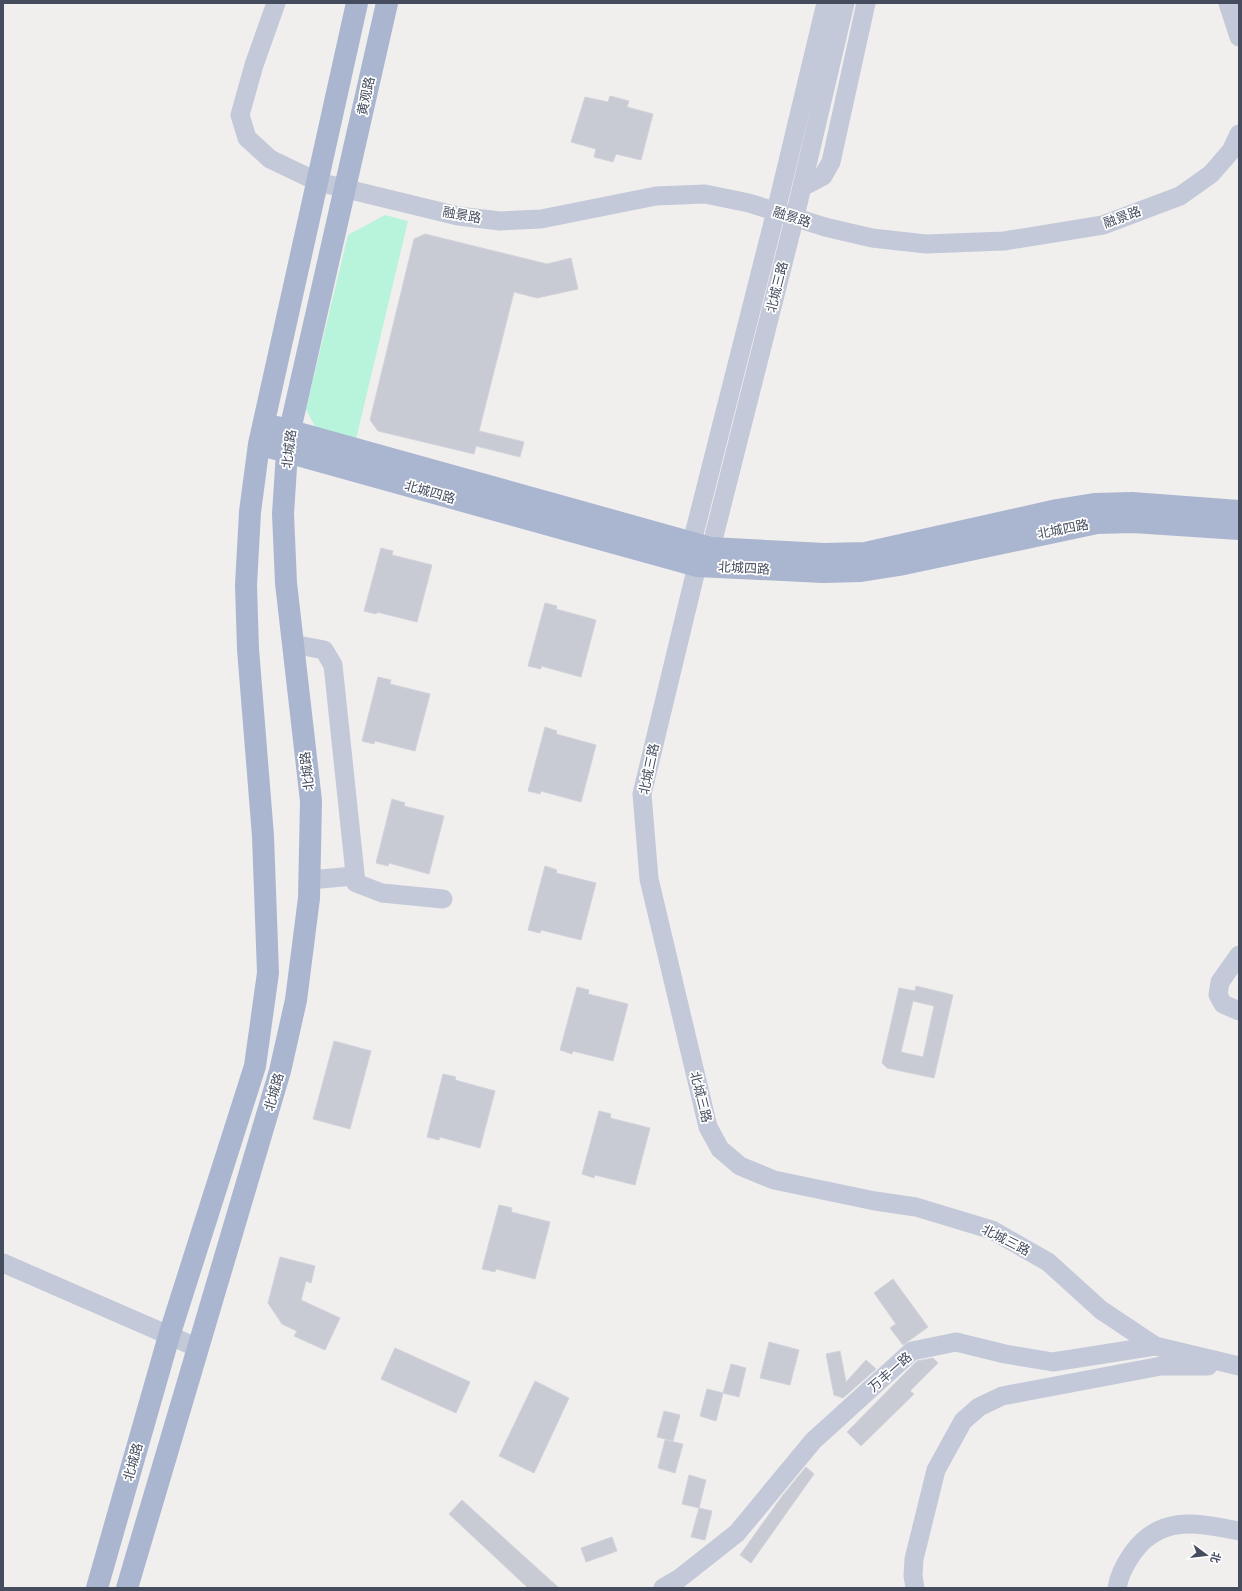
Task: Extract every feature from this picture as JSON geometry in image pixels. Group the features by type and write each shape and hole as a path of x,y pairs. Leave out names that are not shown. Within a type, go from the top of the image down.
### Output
{"main road":[{"path":"318,182 357,3"},
{"name":"黄观路","path":"346,188 387,3"},
{"name":"北城路","path":"97,1588 169,1336 255,1066 268,973 263,836 248,649 246,585 250,512 260,444 318,182"},
{"name":"北城路","path":"127,1588 280,1071 296,1000 309,898 311,802 286,583 283,514 290,430 346,188"},
{"name":"北城四路","path":"265,424 701,544 824,554 865,553 1056,510 1094,504 1132,503 1239,511"},
{"name":"北城四路","path":"260,444 697,566 823,572 860,571 899,566 1097,523 1133,522 1239,529"}],"street":[{"name":"融景路","path":"276,3 254,65 240,115 248,138 270,159 318,182 458,216 500,221 541,219 656,196 689,194 718,196 795,217 825,227 872,238 926,244 1004,241 1103,225 1180,196 1211,174 1231,151 1239,134"},
{"name":"北城三路","path":"826,3 776,212 697,566 642,794 649,879 708,1127 720,1149 740,1166 774,1180 876,1201 916,1207 992,1230 1048,1262 1101,1310 1155,1346"},
{"name":"北城三路","path":"701,544 795,217 845,3"},
{"path":"802,187 823,176 831,162 866,3"},
{"path":"1228,3 1239,37"},
{"path":"293,644 324,650 334,665 354,876 356,883 382,893 443,899"},
{"path":"309,880 354,876"},
{"path":"1239,954 1220,982 1218,995 1223,1004 1239,1011"},
{"path":"3,1263 198,1348"},
{"name":"万丰一路","path":"663,1588 680,1578 737,1533 813,1441 912,1351 956,1342 1005,1354 1053,1362 1155,1346 1237,1366"},
{"path":"915,1588 912,1576 914,1560 936,1470 963,1421 980,1406 1002,1396 1161,1366 1237,1366"},
{"path":"1117,1588 1128,1561 1142,1540 1159,1530 1180,1524 1202,1524 1239,1531"}],"green space":[{"path":"385,215 408,221 356,439 317,430 306,409 348,235"}],"building":[{"path":"610,96 629,101 627,107 653,114 641,160 616,154 613,162 594,157 596,149 571,142 585,97 608,102"},
{"path":"425,234 547,264 571,258 578,289 537,298 514,292 479,431 524,442 520,457 476,446 474,454 378,431 370,420 414,239"},
{"path":"381,548 393,551 392,555 432,565 417,622 377,612 376,614 364,611"},
{"path":"545,603 557,606 556,609 596,620 581,677 541,666 541,669 528,666"},
{"path":"378,677 391,680 390,684 430,694 415,751 375,741 374,744 362,741"},
{"path":"545,727 557,731 556,734 596,745 581,802 541,791 540,794 528,791"},
{"path":"392,799 405,803 404,806 444,816 429,874 389,863 388,866 376,863"},
{"path":"545,866 557,870 556,873 596,883 581,940 541,930 540,933 528,930"},
{"path":"916,986 953,995 934,1078 887,1068 882,1063 899,988 915,991","holes":["913,1001 934,1006 923,1057 901,1052"]},
{"path":"577,987 589,990 588,994 628,1004 613,1061 573,1051 572,1054 560,1050"},
{"path":"334,1041 371,1051 350,1129 313,1119"},
{"path":"443,1074 456,1077 455,1080 495,1091 480,1148 440,1137 439,1140 427,1137"},
{"path":"599,1111 611,1114 610,1118 650,1128 635,1185 595,1175 594,1178 582,1174"},
{"path":"499,1205 512,1208 511,1212 550,1222 535,1279 496,1269 495,1272 482,1269"},
{"path":"280,1257 315,1266 311,1283 306,1281 301,1300 340,1318 325,1350 294,1336 297,1331 282,1324 268,1303"},
{"path":"893,1279 928,1327 903,1345 890,1328 896,1324 874,1293"},
{"path":"769,1342 799,1350 790,1385 760,1378"},
{"path":"395,1348 470,1382 456,1413 381,1379"},
{"path":"840,1351 846,1382 866,1360 876,1369 843,1398 834,1395 826,1354"},
{"path":"933,1358 938,1363 910,1391 914,1394 861,1446 847,1432 917,1361"},
{"path":"731,1364 746,1368 739,1397 723,1393"},
{"path":"535,1381 569,1398 534,1473 499,1456"},
{"path":"707,1389 723,1393 716,1421 700,1416"},
{"path":"664,1411 680,1415 673,1441 657,1437"},
{"path":"665,1440 683,1444 675,1473 658,1468"},
{"path":"806,1467 814,1474 751,1563 740,1555 783,1495"},
{"path":"689,1475 706,1480 699,1508 682,1504"},
{"path":"462,1500 559,1588 528,1588 449,1514"},
{"path":"699,1508 712,1511 705,1540 691,1537"},
{"path":"612,1537 617,1551 586,1562 581,1548"}]}
